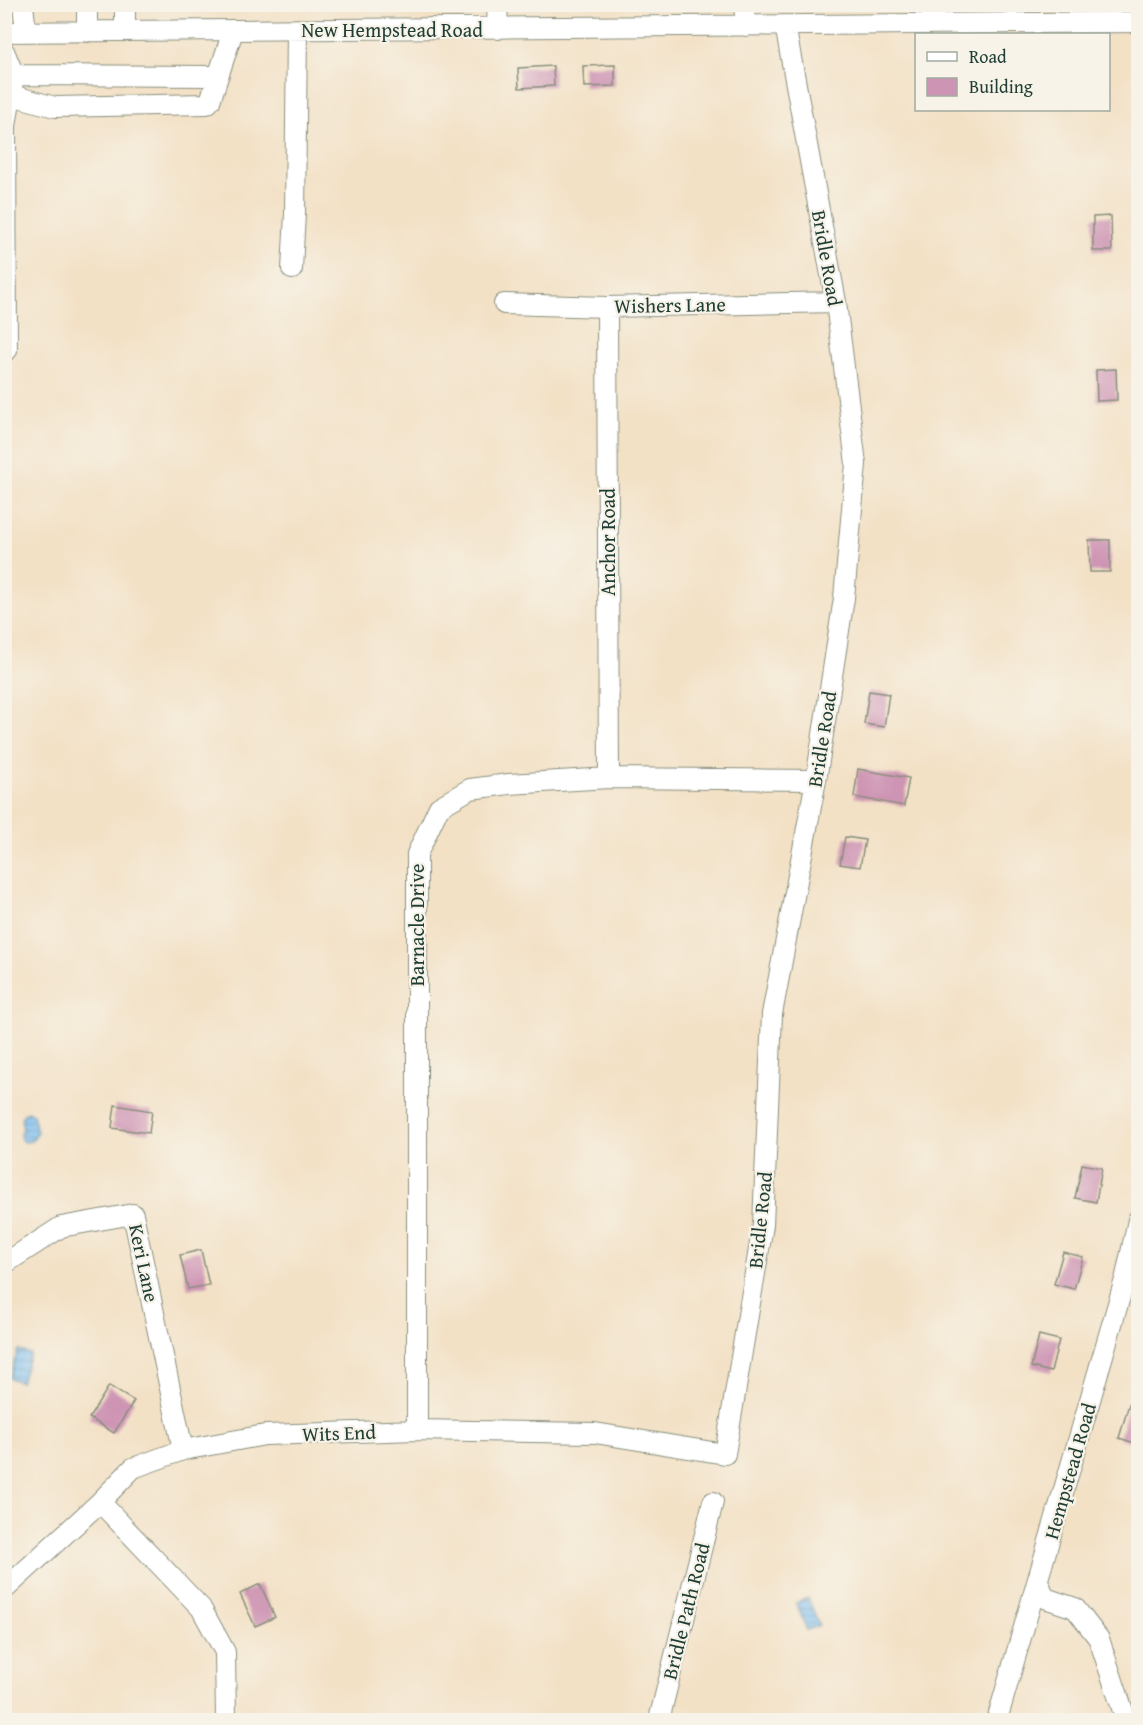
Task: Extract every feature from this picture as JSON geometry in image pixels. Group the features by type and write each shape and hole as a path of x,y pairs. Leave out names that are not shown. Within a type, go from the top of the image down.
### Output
{"street":[{"path":"23,4 26,32"},
{"path":"87,4 87,32"},
{"path":"125,4 125,31"},
{"path":"497,4 498,29"},
{"path":"744,4 746,26"},
{"name":"New Hempstead Road","path":"4,32 1138,22"},
{"name":"Bridle Road","path":"725,1454 763,1225 772,1014 816,780 844,598 856,464 836,302 785,25"},
{"path":"292,269 295,214 297,30"},
{"path":"11,95 55,107 207,104 210,101 233,31"},
{"path":"4,51 14,75 6,126 7,350"},
{"path":"14,75 217,76"},
{"name":"Wishers Lane","path":"504,304 607,307 836,302"},
{"name":"Anchor Road","path":"607,307 609,778"},
{"name":"Barnacle Drive","path":"417,1430 417,854 439,807 470,789 509,784 609,778 816,780"},
{"name":"Keri Lane","path":"4,1264 61,1227 133,1214 183,1450"},
{"name":"Hempstead Road","path":"997,1720 1126,1276 1138,1220"},
{"name":"Wits End","path":"4,1590 100,1502 133,1468 183,1450 265,1435 417,1430 595,1433 725,1454"},
{"path":"100,1502 201,1608 225,1653 226,1720"},
{"name":"Bridle Path Road","path":"659,1720 713,1502"},
{"path":"1038,1581 1045,1598 1075,1608 1099,1639 1126,1720"}],"water":[{"path":"29,1112 33,1115 37,1133 31,1141 25,1142 21,1140 20,1134 23,1129 21,1118"},
{"path":"18,1350 30,1354 21,1382 9,1378"},
{"path":"808,1598 819,1625 807,1630 796,1603"}],"building":[{"path":"615,65 615,86 584,87 583,66"},
{"path":"553,66 554,86 519,88 518,68"},
{"path":"1111,216 1112,251 1093,251 1093,217"},
{"path":"1116,369 1117,400 1097,401 1096,370"},
{"path":"1089,540 1110,540 1110,572 1090,572"},
{"path":"869,691 889,694 884,727 864,724"},
{"path":"858,769 909,778 904,806 854,797"},
{"path":"845,837 865,840 860,867 840,864"},
{"path":"115,1105 152,1111 149,1133 112,1128"},
{"path":"1082,1164 1102,1168 1096,1202 1075,1198"},
{"path":"201,1250 209,1285 188,1289 180,1255"},
{"path":"1063,1252 1083,1257 1074,1289 1054,1284"},
{"path":"1039,1335 1059,1340 1051,1372 1031,1367"},
{"path":"109,1386 134,1401 114,1433 89,1418"},
{"path":"1129,1404 1138,1407 1138,1444 1119,1438"},
{"path":"260,1584 275,1617 255,1626 240,1594"}]}
